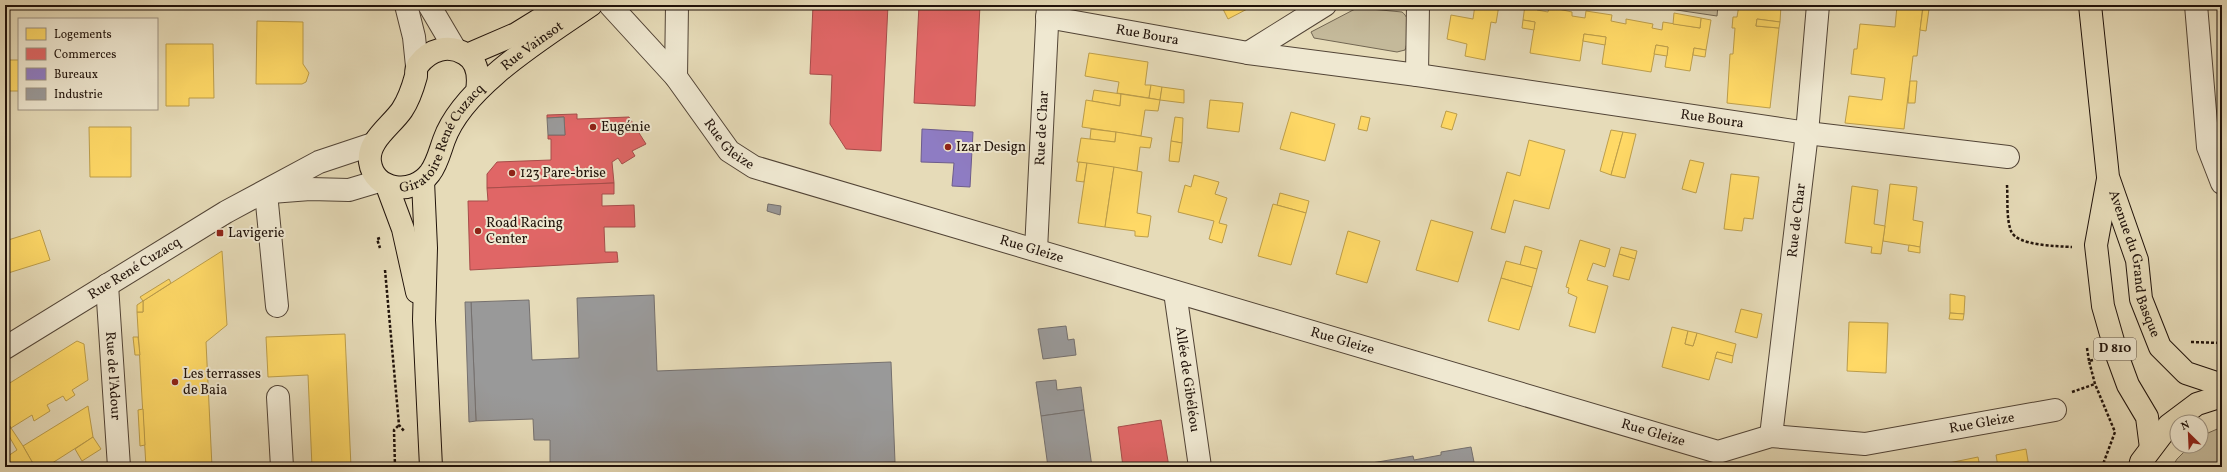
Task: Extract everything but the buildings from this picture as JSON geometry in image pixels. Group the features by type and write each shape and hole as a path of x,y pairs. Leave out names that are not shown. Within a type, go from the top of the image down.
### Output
{"main road":[{"name":"Rue Vainsot","path":"461,52 516,34 563,5"},
{"name":"Rue Vainsot","path":"477,92 526,49 591,5"},
{"name":"Avenue du Grand Basque","path":"2090,5 2108,178 2137,260 2141,299 2160,346 2186,373 2222,385"},
{"path":"373,144 403,109 415,77 417,66 436,50 446,48 461,52"},
{"name":"Giratoire René Cuzacq","path":"373,144 369,153 370,164 373,172 383,183 399,188 413,186 423,181 430,173 455,118 477,92 479,78 477,68 461,52"},
{"name":"Avenue du Grand Basque","path":"2108,178 2096,245 2103,306 2128,385 2147,417 2151,448"},
{"path":"423,181 426,248 424,320 431,467"},
{"path":"383,183 403,229 424,320"},
{"path":"2140,467 2151,448 2169,424 2198,404 2222,396"}],"street":[{"path":"406,5 414,37 417,66"},
{"path":"429,5 461,52"},
{"name":"Rue Gleize","path":"610,5 676,77 729,151 754,167 1718,452 1771,436 1865,444 2055,410"},
{"path":"676,77 677,5"},
{"path":"1248,53 1325,5"},
{"path":"1416,75 1418,5"},
{"name":"Rue de Char","path":"1771,436 1807,133 1818,5"},
{"path":"2196,5 2208,147 2222,183"},
{"name":"Rue Boura","path":"1048,11 1248,53 1416,75 1807,133 2008,157"},
{"name":"Rue de Char","path":"1036,250 1048,11"},
{"name":"Rue René Cuzacq","path":"5,348 226,212 266,193 319,162 373,144"},
{"name":"Rue René Cuzacq","path":"266,193 310,189 349,190 383,183"},
{"path":"266,193 277,306"},
{"name":"Rue de l'Adour","path":"107,284 119,467"},
{"name":"Allée de Gibéléou","path":"1174,292 1200,467"},
{"path":"278,397 282,467"}],"path":[{"path":"2007,185 2011,233 2021,242 2075,248 2096,245"},
{"path":"377,239 382,253"},
{"path":"384,266 399,426 394,430 396,467"}],"shaded area":[{"path":"1643,5 1718,5 1717,16"},
{"path":"1360,8 1402,12 1407,19 1409,29 1405,50 1397,52 1314,38 1311,32 1355,9"},
{"path":"2222,427 2222,467 2172,467 2182,454 2209,454 2209,433"}],"place":[{"name":"Eugénie","path":"593,127"},
{"name":"Izar Design","path":"948,147"},
{"name":"123 Pare-brise","path":"512,173"},
{"name":"Road Racing Center","path":"478,231"},
{"name":"Lavigerie","path":"220,233"},
{"name":"Les terrasses de Baia","path":"175,382"}]}
